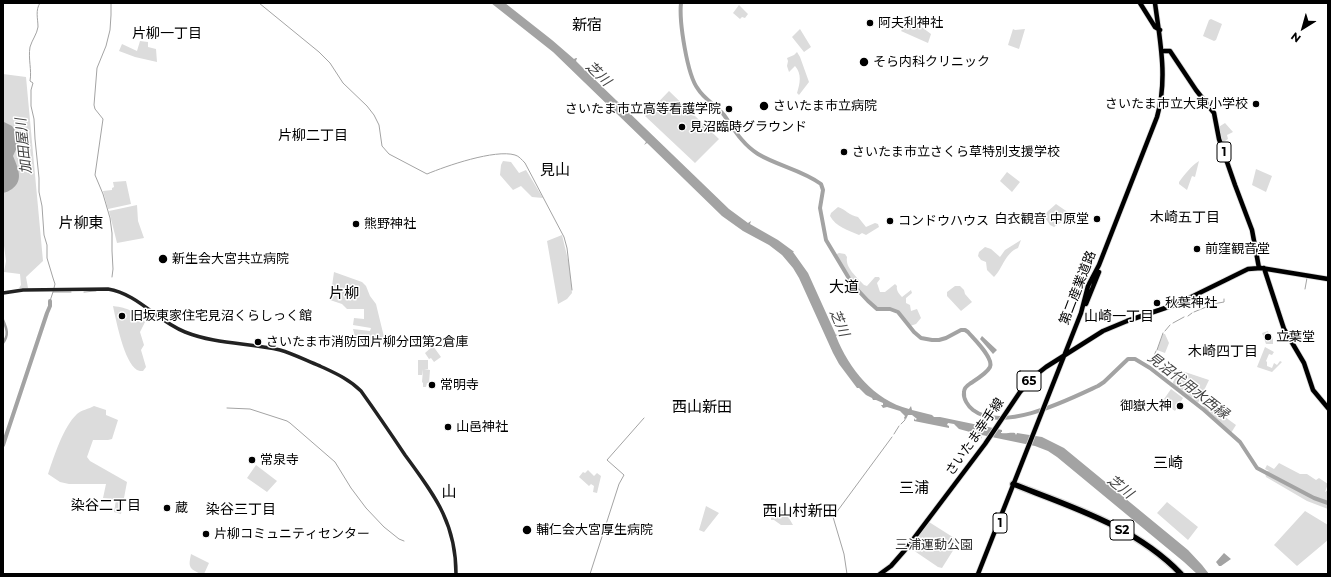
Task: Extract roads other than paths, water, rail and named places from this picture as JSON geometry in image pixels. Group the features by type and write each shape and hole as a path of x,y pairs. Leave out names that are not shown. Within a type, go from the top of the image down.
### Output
{"highway":[{"name":"S2","path":"1014,486 1055,499 1134,536 1162,556 1179,574"},
{"name":"S2","path":"1014,486 1101,522 1133,538 1161,558 1179,574"}],"main road":[{"name":"1","path":"1140,3 1155,27 1160,30"},
{"name":"第二産業道路","path":"979,574 1159,117 1166,76 1164,51 1156,3"},
{"name":"第二産業道路","path":"1065,355 1084,304 1088,286 1099,266 1159,110 1162,96 1163,74 1160,30"},
{"name":"1","path":"1164,51 1170,51 1196,90 1214,113 1219,139 1252,230 1262,268 1284,329 1304,363 1313,390 1328,408"},
{"name":"さいたま幸手線","path":"880,574 895,562 905,550 986,442 1020,392 1032,378 1065,355 1094,336 1114,326 1177,304 1244,270 1262,268 1328,279"},
{"path":"3,293 23,290 108,289 120,292 136,300 166,322 184,332 204,338 281,350 344,377 361,392 439,504 450,531 455,556 456,574"}],"waterway":[{"name":"加田屋川","path":"40,3 37,12 38,27 30,47 30,81 33,83 31,90 31,106 34,119 39,192 42,206 44,235 47,245 47,258 55,284 54,288"},
{"path":"111,3 110,30 106,46 97,68 94,105 95,109 103,119 95,175 103,194 110,218 112,233 112,277"},
{"path":"259,3 319,52 330,63 343,83 367,106 374,115 379,125 382,146 389,154 427,174 483,156 495,154 518,156 525,163 564,237 567,248 572,290"},
{"name":"見沼代用水西縁","path":"681,3 681,22 687,60 690,72 698,89 703,96 721,111 739,136 752,150 766,158 806,175 821,184 823,190 820,208 826,240 853,285 877,309 890,309 898,312 914,332 921,338 939,340 961,330 965,330 983,349 989,359 990,367 984,374 966,386 964,390 965,400 973,410 986,416 1001,418 1036,412 1098,386 1128,359 1135,359 1150,368 1204,410 1240,442 1257,468 1314,498 1328,503"},
{"path":"1305,289 1307,278"},
{"path":"84,292 96,291"},
{"path":"53,292 71,292"},
{"name":"加田屋川","path":"50,301 53,292"},
{"path":"1213,304 1224,302 1224,299"},
{"name":"加田屋川","path":"3,445 50,306 50,301"},
{"path":"1194,312 1211,305"},
{"path":"1188,316 1192,313"},
{"path":"1173,323 1184,317"},
{"path":"3,320 7,332 3,343"},
{"path":"1165,331 1170,325"},
{"path":"1157,350 1163,333"},
{"path":"1148,361 1151,363 1156,351"},
{"path":"227,408 250,409 290,423 335,462 351,488 366,508 384,527 399,539 404,541"},
{"path":"590,574 619,484 624,475 607,460 644,418"},
{"path":"901,424 905,418"},
{"path":"894,434 899,426"},
{"path":"847,574 844,554 833,517 892,437"}],"place":[{"name":"阿夫利神社","path":"870,23"},
{"name":"そら内科クリニック","path":"864,62"},
{"name":"さいたま市立大東小学校","path":"1256,104"},
{"name":"さいたま市立病院","path":"764,106"},
{"name":"さいたま市立高等看護学院","path":"729,109"},
{"name":"見沼臨時グラウンド","path":"682,127"},
{"name":"さいたま市立さくら草特別支援学校","path":"844,152"},
{"name":"白衣観音 中原堂","path":"1097,219"},
{"name":"コンドウハウス","path":"890,221"},
{"name":"熊野神社","path":"356,224"},
{"name":"前窪観音堂","path":"1197,249"},
{"name":"新生会大宮共立病院","path":"163,259"},
{"name":"秋葉神社","path":"1157,303"},
{"name":"旧坂東家住宅見沼くらしっく館","path":"122,316"},
{"name":"立葉堂","path":"1268,337"},
{"name":"さいたま市消防団片柳分団第2倉庫","path":"258,342"},
{"name":"常明寺","path":"432,385"},
{"name":"御嶽大神","path":"1180,406"},
{"name":"山邑神社","path":"448,427"},
{"name":"常泉寺","path":"252,460"},
{"name":"蔵","path":"167,508"},
{"name":"輔仁会大宮厚生病院","path":"527,530"},
{"name":"片柳コミュニティセンター","path":"206,534"}],"district":[{"name":"新宿","path":"587,26"},
{"name":"片柳一丁目","path":"167,34"},
{"name":"片柳二丁目","path":"313,136"},
{"name":"見山","path":"555,171"},
{"name":"木崎五丁目","path":"1185,218"},
{"name":"片柳東","path":"81,224"},
{"name":"大道","path":"844,288"},
{"name":"片柳","path":"344,294"},
{"name":"山崎一丁目","path":"1119,317"},
{"name":"木崎四丁目","path":"1223,352"},
{"name":"西山新田","path":"702,408"},
{"name":"三崎","path":"1168,464"},
{"name":"三浦","path":"914,489"},
{"name":"山","path":"449,493"},
{"name":"染谷二丁目","path":"106,506"},
{"name":"染谷三丁目","path":"241,510"},
{"name":"西山村新田","path":"800,512"}],"water label":[{"name":"芝川","path":"598,74"},
{"name":"芝川","path":"839,323"},
{"name":"芝川","path":"1120,487"}],"park label":[{"name":"三浦運動公園","path":"934,545"}]}
